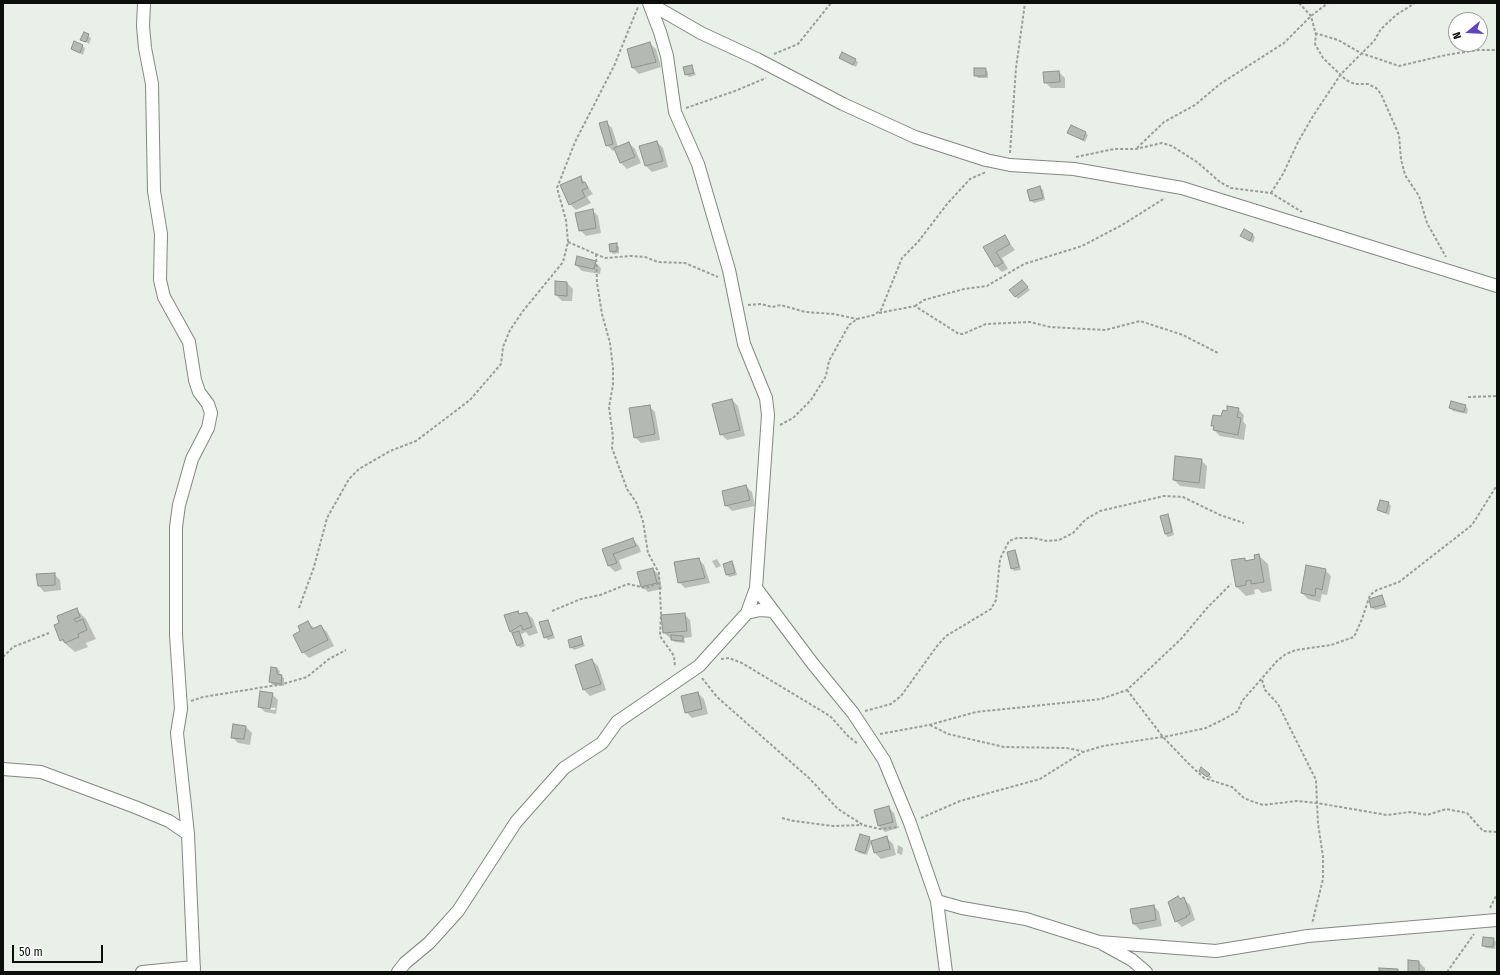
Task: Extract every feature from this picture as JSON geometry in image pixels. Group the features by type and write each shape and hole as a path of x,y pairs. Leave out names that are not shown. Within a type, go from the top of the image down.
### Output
{"street":[{"path":"142,972 194,970 188,834 176,733 181,709 176,635 176,527 179,505 192,459 208,428 211,414 195,380 189,342 164,297 160,280 161,234 154,191 152,84 145,48 143,26 144,3"},
{"path":"398,972 405,963 429,943 458,911 516,822 564,768 602,743 617,722 695,670 747,613 756,588 766,432 766,398 744,344 729,270 698,164 675,112 667,56 649,3 701,33 757,59 879,122 915,137 1004,164 1074,170 1182,188 1497,286"},
{"path":"756,588 853,713 884,760 910,823 937,901 946,972"},
{"path":"747,613 760,610 773,611"},
{"path":"3,769 41,772 169,821 188,834"},
{"path":"937,901 962,908 1026,919 1099,942 1132,960 1146,972"},
{"path":"1099,942 1216,951 1308,936 1491,920"}],"path":[{"path":"299,608 314,567 327,518 349,479 359,469 390,451 416,441 470,400 500,364 503,347 510,330 523,310 563,262 568,242 566,220 557,188 575,142 608,80 640,3"},
{"path":"757,59 798,44 831,3"},
{"path":"878,313 902,258 918,242 947,204 970,179 1004,164 1025,3"},
{"path":"1298,3 1311,16 1315,33 1315,44 1323,58 1351,83 1368,84 1376,88 1381,94 1399,135 1401,159 1405,175 1413,184 1419,196 1427,223 1454,272"},
{"path":"1136,149 1164,122 1195,105 1220,84 1284,43 1311,16 1328,3"},
{"path":"1271,193 1283,174 1298,142 1313,116 1341,74 1396,15 1415,3"},
{"path":"1315,33 1338,40 1362,53 1402,66 1446,55 1478,50 1497,50"},
{"path":"675,112 735,91 780,71"},
{"path":"1072,158 1114,149 1136,149 1162,143 1172,146 1197,162 1220,182 1231,188 1241,191 1254,190 1271,193 1305,214"},
{"path":"766,432 793,418 811,400 826,376 833,353 849,325 857,319 878,313 915,306 924,300 964,289 987,286 1024,264 1082,246 1122,225 1182,188"},
{"path":"568,242 606,258 631,256 645,257 658,262 685,263 713,274 720,281"},
{"path":"596,254 597,283 601,308 610,343 613,368 614,385 609,407 613,437 612,448 622,476 636,502 643,521 648,553 659,573 661,612 660,636 674,656 676,666 674,670"},
{"path":"736,305 761,304 772,307 781,305 805,312 834,314 857,319"},
{"path":"915,306 959,334 969,333 986,324 1030,322 1050,327 1105,330 1140,321 1183,335 1218,353"},
{"path":"1468,397 1497,396"},
{"path":"782,818 833,826 863,825 880,829 895,829 960,802 1040,779 1083,752 1146,738 1162,737 1206,728 1238,711 1242,701 1262,680 1277,661 1286,654 1296,650 1331,645 1354,637 1370,595 1377,590 1399,582 1472,525 1497,485"},
{"path":"853,713 891,704 901,696 946,636 991,609 996,600 1000,559 1009,541 1016,538 1033,538 1047,541 1059,540 1073,533 1086,519 1100,511 1164,496 1183,497 1220,515 1244,523"},
{"path":"552,611 581,599 600,595 628,584 645,588 659,583"},
{"path":"869,736 929,725 976,712 1101,699 1127,690 1181,640 1207,608 1230,584"},
{"path":"3,656 13,647 49,633"},
{"path":"181,709 190,702 203,697 283,684 307,677 328,659 346,650"},
{"path":"705,659 729,658 754,670 830,716 848,736 861,746"},
{"path":"695,670 717,697 809,778 838,809 863,825"},
{"path":"1262,680 1266,690 1278,704 1316,780 1316,803 1323,856 1322,879 1308,936"},
{"path":"1127,690 1162,737 1204,778 1232,787 1244,798 1251,801 1263,805 1297,801 1387,815 1410,812 1428,815 1446,809 1458,810 1467,812 1483,831 1497,832"},
{"path":"929,725 948,734 1004,747 1066,748 1083,752"},
{"path":"1447,972 1458,955 1491,920 1497,894"}],"building":[{"path":"84,32 89,34 86,42 80,40"},
{"path":"74,41 83,45 80,53 71,49"},
{"path":"650,42 656,62 632,68 627,49"},
{"path":"842,52 856,59 853,65 839,58"},
{"path":"692,65 694,73 685,75 683,67"},
{"path":"974,68 986,68 986,76 974,76"},
{"path":"1059,71 1060,82 1044,83 1043,72"},
{"path":"607,121 613,144 606,146 599,123"},
{"path":"1071,125 1086,132 1083,140 1067,133"},
{"path":"657,141 663,161 645,166 639,146"},
{"path":"629,142 635,157 620,163 614,148"},
{"path":"581,176 582,183 585,182 588,188 582,190 585,197 569,205 560,185"},
{"path":"1040,186 1043,198 1030,201 1027,190"},
{"path":"593,209 596,228 579,231 575,213"},
{"path":"1244,229 1253,234 1250,241 1240,236"},
{"path":"1005,235 1010,244 996,252 1003,263 995,267 983,247"},
{"path":"617,243 617,251 610,252 609,244"},
{"path":"577,256 596,261 594,269 575,265"},
{"path":"1022,280 1028,287 1015,297 1009,290"},
{"path":"555,281 567,282 567,296 555,295"},
{"path":"732,399 740,430 720,435 712,404"},
{"path":"1451,401 1466,405 1464,412 1449,408"},
{"path":"650,405 655,434 634,438 629,408"},
{"path":"1227,406 1239,408 1237,417 1241,418 1238,435 1213,430 1214,426 1211,426 1213,415 1221,416 1223,410 1227,411"},
{"path":"1175,456 1202,459 1199,483 1173,480"},
{"path":"746,485 750,500 725,506 722,491"},
{"path":"1380,500 1389,502 1386,513 1377,510"},
{"path":"1168,514 1172,532 1165,534 1160,516"},
{"path":"633,538 636,546 613,554 617,563 608,566 602,549"},
{"path":"1015,550 1019,567 1011,569 1007,552"},
{"path":"1259,554 1264,582 1251,584 1251,580 1246,581 1246,585 1236,587 1231,560 1245,558 1245,561 1255,559 1254,555"},
{"path":"699,558 705,578 678,583 674,562"},
{"path":"732,561 735,573 726,575 723,564"},
{"path":"1306,565 1326,569 1322,590 1316,588 1315,596 1301,593"},
{"path":"653,568 657,583 641,587 637,572"},
{"path":"55,573 55,585 38,586 36,574"},
{"path":"1382,595 1385,604 1371,608 1369,599"},
{"path":"77,608 80,617 74,619 76,622 83,619 87,630 78,634 79,637 65,643 63,639 60,641 54,625 59,623 57,616"},
{"path":"518,611 519,614 527,612 532,627 523,630 521,625 510,632 504,615"},
{"path":"685,613 687,631 663,633 661,615"},
{"path":"548,620 553,635 544,638 539,622"},
{"path":"308,621 312,629 321,625 328,640 302,653 293,635 300,631 298,626"},
{"path":"519,631 523,643 517,646 512,633"},
{"path":"671,635 683,636 683,641 671,640"},
{"path":"581,636 583,644 570,648 568,640"},
{"path":"592,659 601,684 583,690 575,665"},
{"path":"271,667 277,668 277,674 282,675 281,684 269,682"},
{"path":"260,691 273,693 270,709 258,707"},
{"path":"698,692 702,709 685,713 681,696"},
{"path":"233,724 246,726 244,739 231,738"},
{"path":"1201,767 1210,774 1207,777 1199,771"},
{"path":"889,806 893,822 878,826 874,810"},
{"path":"860,834 870,837 865,853 855,850"},
{"path":"887,836 890,849 874,853 871,841"},
{"path":"1178,896 1180,899 1184,897 1190,914 1186,916 1187,917 1175,922 1168,902"},
{"path":"1154,905 1156,920 1133,924 1130,909"},
{"path":"1483,937 1494,938 1493,947 1482,946"},
{"path":"1408,960 1419,961 1419,972 1408,972"},
{"path":"1379,968 1398,969 1398,972 1379,972"}]}
